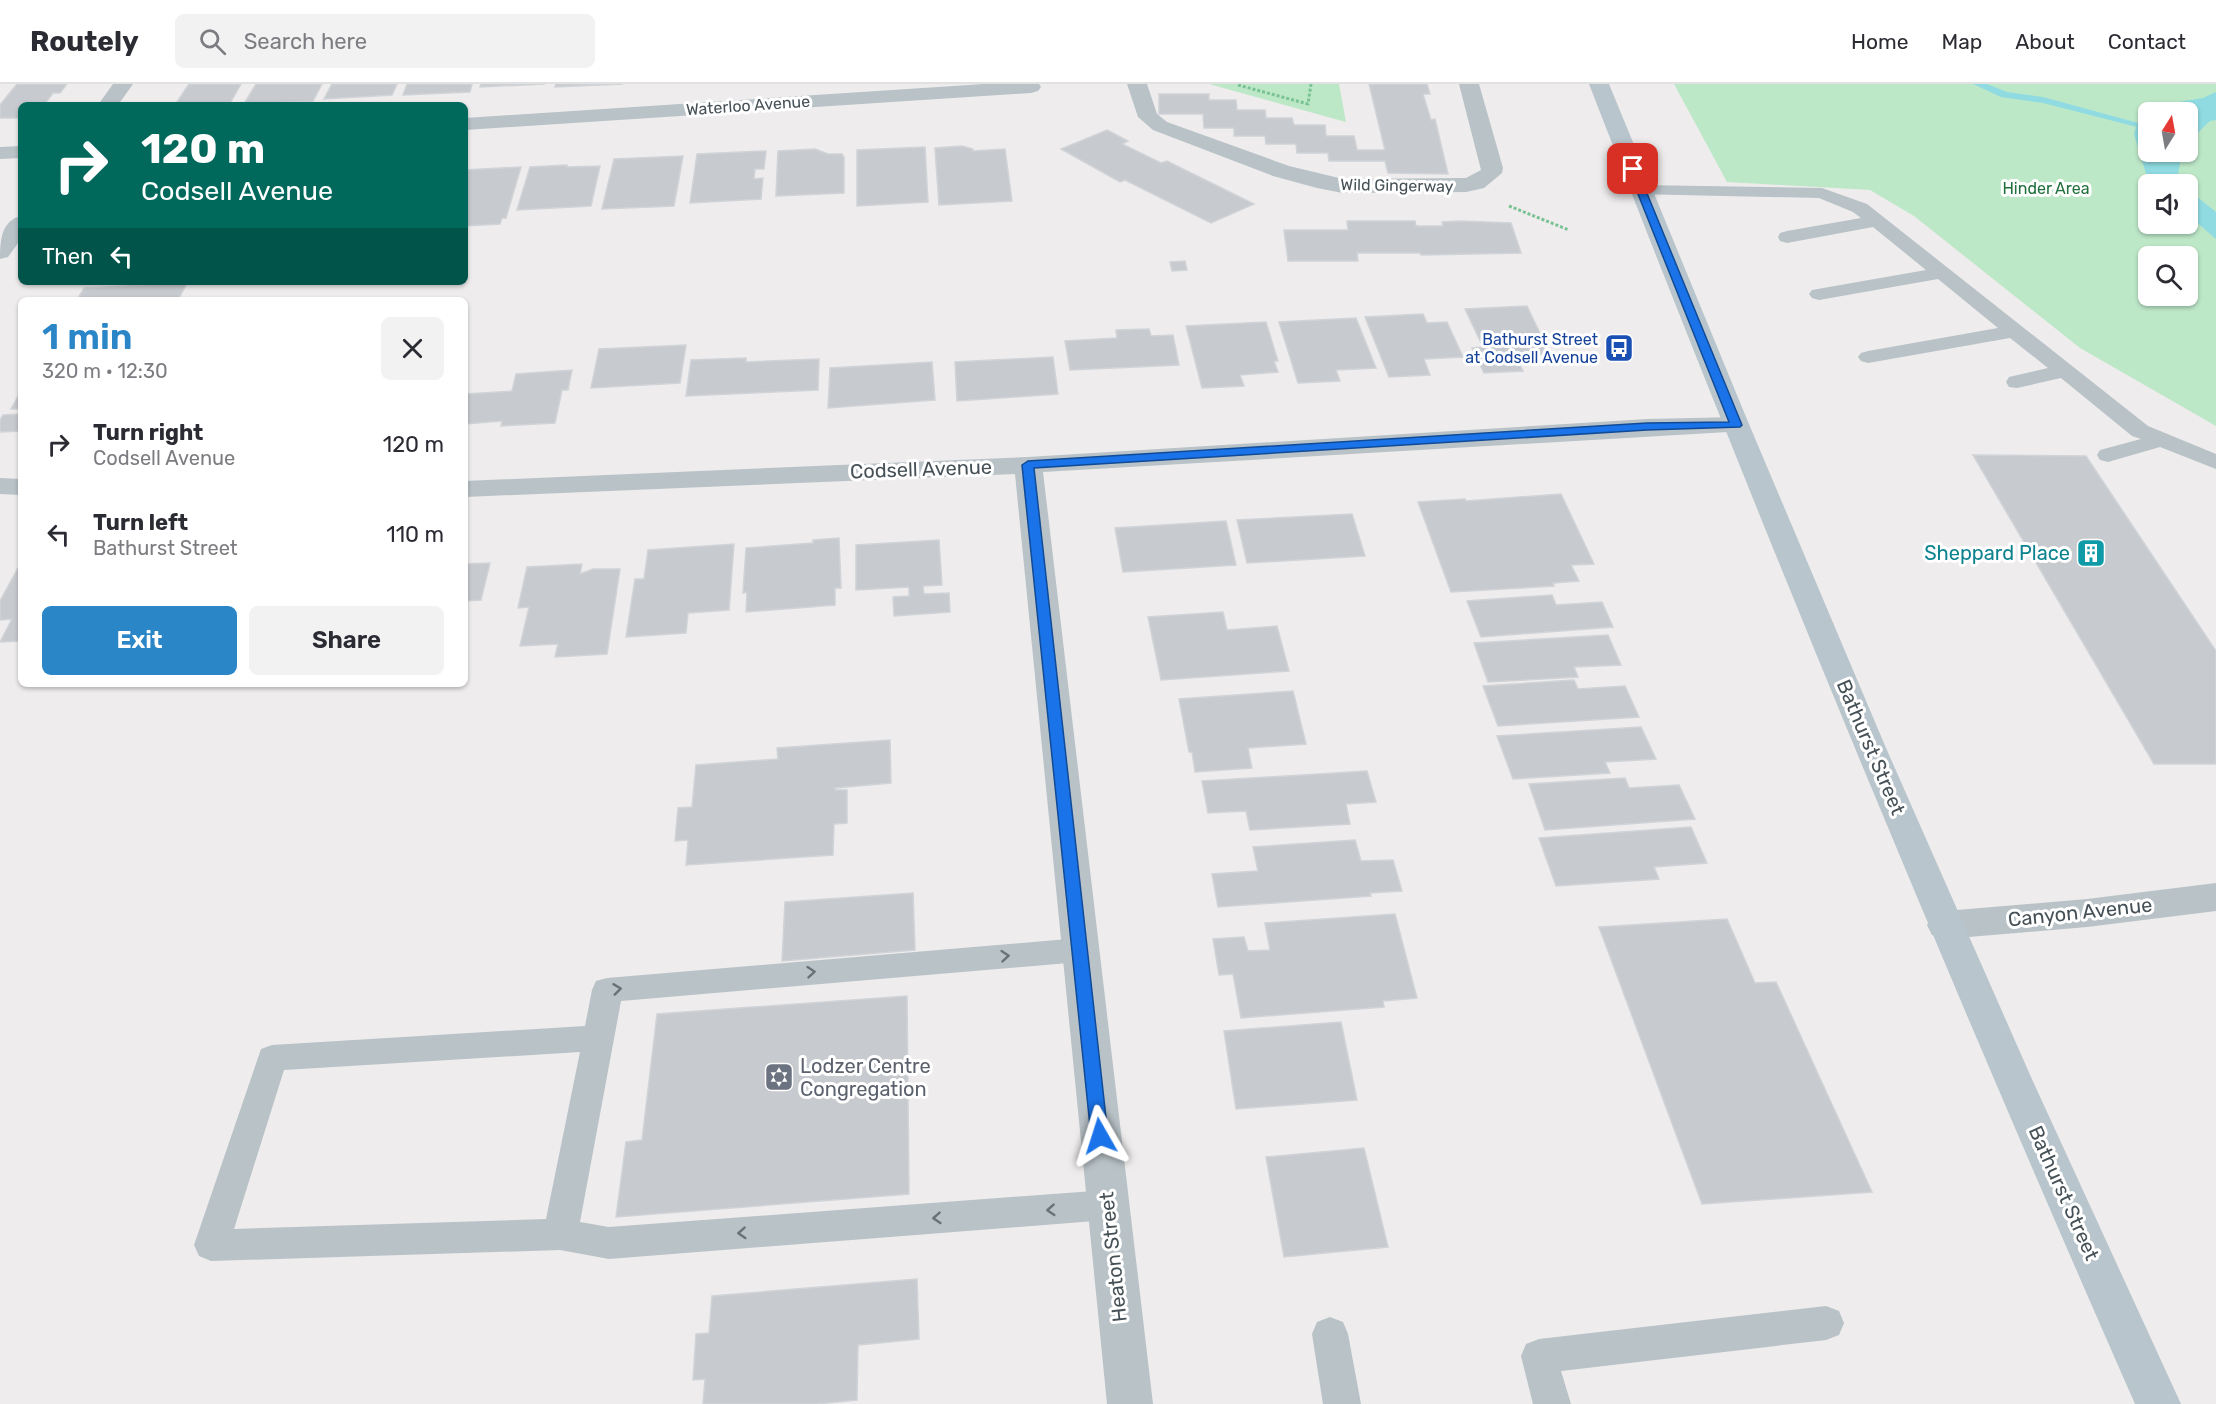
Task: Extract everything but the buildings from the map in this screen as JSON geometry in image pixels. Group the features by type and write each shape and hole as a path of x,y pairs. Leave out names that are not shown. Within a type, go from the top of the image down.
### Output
{"main road":[{"name":"Bathurst Street","path":"1599,84 1736,425 1945,925 2158,1404"}],"street":[{"path":"110,102 123,84"},
{"name":"Wild Gingerway","path":"1137,84 1148,117 1160,126 1281,171 1343,186 1466,185 1476,183 1491,173 1492,168 1469,84"},
{"name":"Waterloo Avenue","path":"468,124 1031,87"},
{"path":"0,153 18,152"},
{"path":"0,252 18,227"},
{"name":"Codsell Avenue","path":"468,489 1028,465 1647,427 1736,425"},
{"name":"Heaton Street","path":"1028,465 1130,1404"},
{"path":"0,486 18,487"},
{"name":"Canyon Avenue","path":"1945,925 2087,913 2216,897"}],"lane":[{"path":"1641,190 1822,193 1860,208 2140,431 2216,462"},
{"path":"1787,237 1876,221"},
{"path":"1819,294 1941,273"},
{"path":"1868,357 2014,331"},
{"path":"2018,382 2065,371"},
{"path":"2108,455 2135,449 2161,439"},
{"path":"560,1234 607,990 1080,950"},
{"path":"599,1038 272,1058 211,1245 560,1234 609,1243 1107,1205"},
{"path":"1552,1404 1539,1356 1826,1323"},
{"path":"1330,1334 1342,1404"}],"path":[{"path":"1233,84 1308,104 1311,84"},
{"path":"1507,205 1569,230"}],"green space":[{"path":"1209,84 1339,84 1346,122"},
{"name":"Hinder Area","path":"1674,84 2216,84 2216,426 2080,348 1914,216 1870,190 1727,182"}],"water":[{"path":"2216,92 2216,120 2210,121 2198,132 2198,102 2178,102 2203,98"},
{"path":"2138,124 2138,147 2134,134"},
{"path":"2142,162 2180,162 2178,174 2146,174"},
{"path":"2198,198 2216,212 2216,239 2198,223"}],"waterway":[{"path":"1978,84 2005,95 2043,100 2137,124"}],"place":[{"name":"Bathurst Street at Codsell Avenue","path":"1619,348"},
{"name":"Sheppard Place","path":"2091,553"},
{"name":"Lodzer Centre Congregation","path":"779,1077"}],"route":[{"path":"1100,1136 1028,465 1647,427 1736,425 1633,169"}]}
